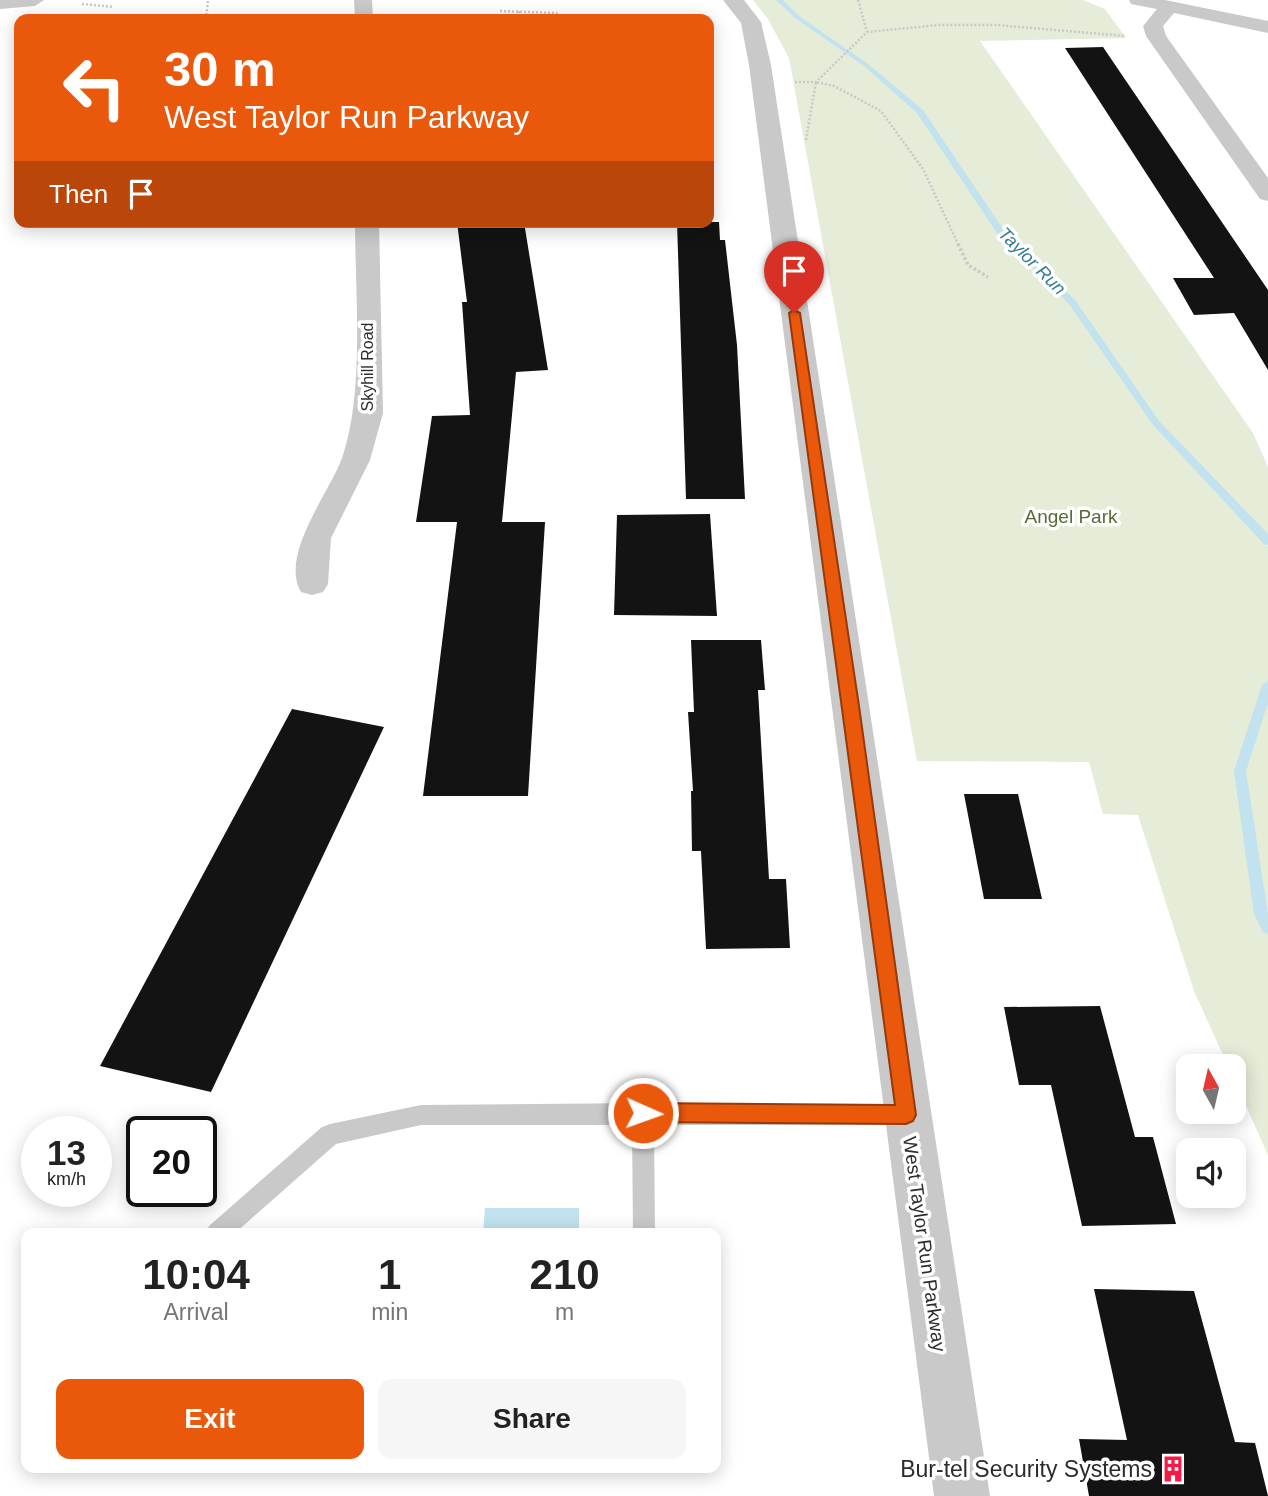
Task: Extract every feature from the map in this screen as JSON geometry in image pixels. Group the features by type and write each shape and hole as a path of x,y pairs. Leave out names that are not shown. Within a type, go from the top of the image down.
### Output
{"street":[{"path":"0,3 35,0"},
{"name":"West Taylor Run Parkway","path":"733,0 751,22 760,65 961,1496"},
{"path":"1138,0 1268,27"},
{"path":"1222,0 1232,21"},
{"path":"1168,8 1153,26 1156,36 1268,194"},
{"name":"Skyhill Road","path":"312,584 316,538 356,460 369,413 367,228"}],"lane":[{"path":"643,1113 644,1228"},
{"path":"224,1228 330,1135 421,1115 906,1115"}],"path":[{"path":"518,0 522,9"},
{"path":"858,0 867,32"},
{"path":"82,4 114,7"},
{"path":"518,14 522,9"},
{"path":"500,11 522,9 557,14"},
{"path":"828,71 867,32 939,25 997,24 1133,37"},
{"path":"801,148 806,139 816,82 834,86 881,111 923,169 968,265 988,277"}],"green space":[{"name":"Angel Park","path":"753,0 1083,0 1105,9 1126,38 980,41 1253,433 1268,467 1268,1155 1246,1106 1246,1054 1223,1054 1194,991 1138,815 1103,814 1089,762 917,761 789,58 768,19"}],"water":[{"path":"485,1208 579,1208 579,1228 483,1228"}],"building":[{"path":"1103,47 1268,290 1268,370 1234,313 1194,315 1173,278 1214,278 1065,48"},
{"path":"714,222 719,222 720,240 725,240 737,345 745,499 686,499 677,228 714,228"},
{"path":"458,228 525,228 548,370 516,372 502,522 545,522 528,796 423,796 457,522 416,522 432,416 470,415 462,302 467,302"},
{"path":"710,514 717,616 614,615 617,515"},
{"path":"691,640 761,640 765,690 758,690 769,879 786,879 790,948 706,949 701,851 692,851 693,791 688,712 694,712"},
{"path":"292,709 384,727 211,1092 100,1066"},
{"path":"964,794 1018,794 1042,899 984,899"},
{"path":"1100,1006 1135,1137 1153,1137 1176,1224 1082,1226 1051,1085 1019,1085 1004,1007"},
{"path":"1094,1289 1194,1291 1235,1442 1255,1443 1268,1496 1089,1496 1079,1439 1127,1440"}],"waterway":[{"name":"Taylor Run","path":"779,0 797,17 866,65 920,112 1000,231 1072,302 1156,423 1268,541"},
{"name":"Taylor Run","path":"1268,685 1240,771 1261,914 1268,928"}],"place":[{"name":"Bur-tel Security Systems","path":"1173,1469"}],"route":[{"path":"643,1113 719,1116 906,1115 852,706 794,313"}]}
